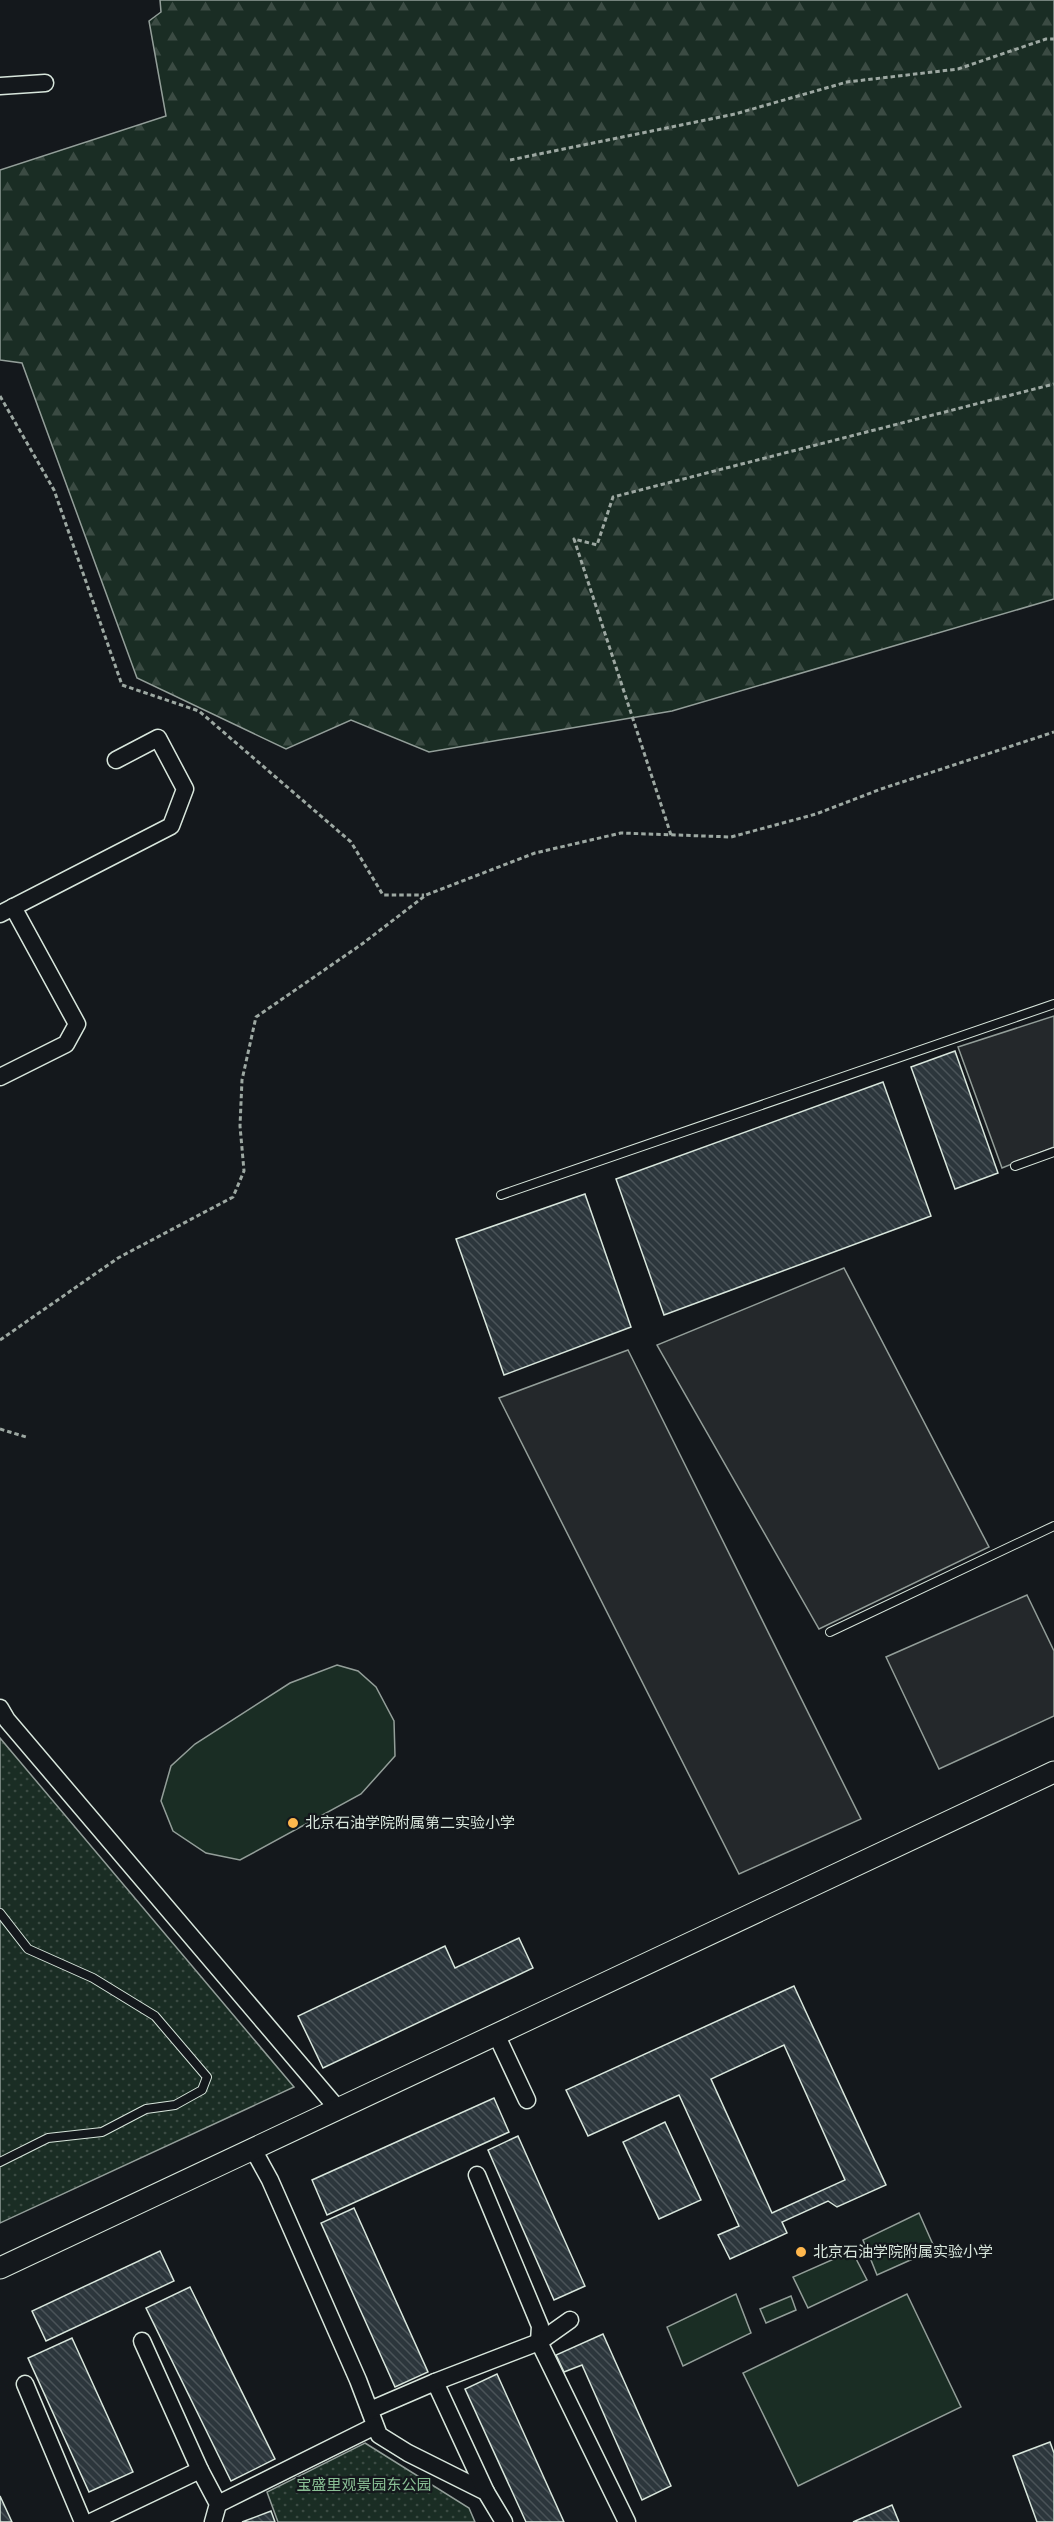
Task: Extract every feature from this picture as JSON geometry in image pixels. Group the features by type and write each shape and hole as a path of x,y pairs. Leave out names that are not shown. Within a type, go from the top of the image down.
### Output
{"street":[{"path":"0,86 45,83"},
{"path":"0,1077 66,1044 77,1024 6,911 171,826 185,789 158,738 116,760"},
{"path":"0,1708 7,1720 338,2109"},
{"path":"0,2268 1054,1772"},
{"path":"496,2034 527,2100"},
{"path":"253,2149 270,2180 379,2435 408,2453 486,2492"},
{"path":"477,2175 540,2326 539,2342 627,2522"},
{"path":"218,2504 435,2382 539,2342 570,2320"},
{"path":"142,2341 200,2470 218,2504 213,2522"},
{"path":"435,2382 486,2492 504,2522"},
{"path":"25,2384 83,2522"},
{"path":"90,2522 200,2470"}],"lane":[{"path":"501,1196 1054,1004"},
{"path":"1015,1167 1054,1152"},
{"path":"830,1632 1054,1526"},
{"path":"0,1913 28,1949 93,1978 155,2016 207,2078 202,2090 175,2105 146,2109 102,2132 48,2138 0,2162"}],"path":[{"path":"510,160 735,114 848,82 958,69 1046,39 1054,39"},
{"path":"671,835 574,539 597,545 613,497 1054,384"},
{"path":"0,396 54,490 122,686 199,711 351,842 383,895 426,895"},
{"path":"0,1340 118,1258 233,1197 244,1171 240,1126 242,1080 256,1017 362,944 426,895 535,853 621,833 731,837 816,814 881,789 1054,732"},
{"path":"0,1429 26,1437"}],"green space":[{"path":"160,0 1054,0 1054,599 672,711 429,752 351,720 286,749 137,678 22,363 0,360 0,170 166,116 149,21 161,12"},
{"path":"337,1665 358,1671 376,1687 394,1721 395,1756 361,1794 240,1860 206,1853 173,1831 161,1801 171,1766 195,1744 290,1683"},
{"path":"0,1738 294,2087 0,2223"},
{"path":"919,2213 935,2249 877,2275 863,2240"},
{"path":"852,2251 867,2280 808,2308 793,2277"},
{"path":"736,2294 751,2333 683,2366 667,2327"},
{"path":"907,2294 961,2407 798,2486 743,2373"},
{"path":"791,2296 796,2310 766,2323 760,2309"},
{"name":"宝盛里观景园东公园","path":"365,2443 469,2508 475,2522 278,2522 267,2492"}],"shaded area":[{"path":"1054,1016 1054,1147 1002,1168 958,1047"},
{"path":"844,1268 989,1547 819,1629 657,1345"},
{"path":"628,1350 861,1819 739,1874 499,1398"},
{"path":"1027,1595 1054,1651 1054,1716 939,1769 886,1657"}],"building":[{"path":"955,1051 998,1173 955,1189 911,1067"},
{"path":"883,1082 931,1216 664,1315 616,1179"},
{"path":"585,1194 631,1327 504,1375 456,1239"},
{"path":"519,1938 533,1968 323,2068 298,2016 445,1946 455,1968"},
{"path":"794,1986 886,2185 837,2207 828,2201 782,2222 787,2233 730,2259 718,2235 739,2226 679,2095 588,2136 566,2090","holes":["784,2045 845,2180 772,2213 711,2079"]},
{"path":"494,2098 509,2132 327,2215 312,2180"},
{"path":"665,2122 701,2200 659,2219 623,2142"},
{"path":"518,2136 585,2286 554,2300 488,2150"},
{"path":"354,2208 428,2372 395,2387 321,2223"},
{"path":"160,2251 174,2281 46,2341 32,2311"},
{"path":"190,2287 275,2459 231,2481 146,2308"},
{"path":"603,2334 671,2486 642,2500 582,2365 564,2372 556,2355"},
{"path":"72,2338 133,2472 89,2492 28,2358"},
{"path":"497,2374 564,2522 526,2522 465,2389"},
{"path":"1050,2442 1054,2453 1054,2522 1037,2522 1013,2456"},
{"path":"0,2496 12,2522 0,2522"},
{"path":"892,2505 899,2522 853,2522"},
{"path":"271,2511 275,2522 242,2522"}],"place":[{"name":"北京石油学院附属第二实验小学","path":"293,1823"},
{"name":"北京石油学院附属实验小学","path":"801,2252"}]}
